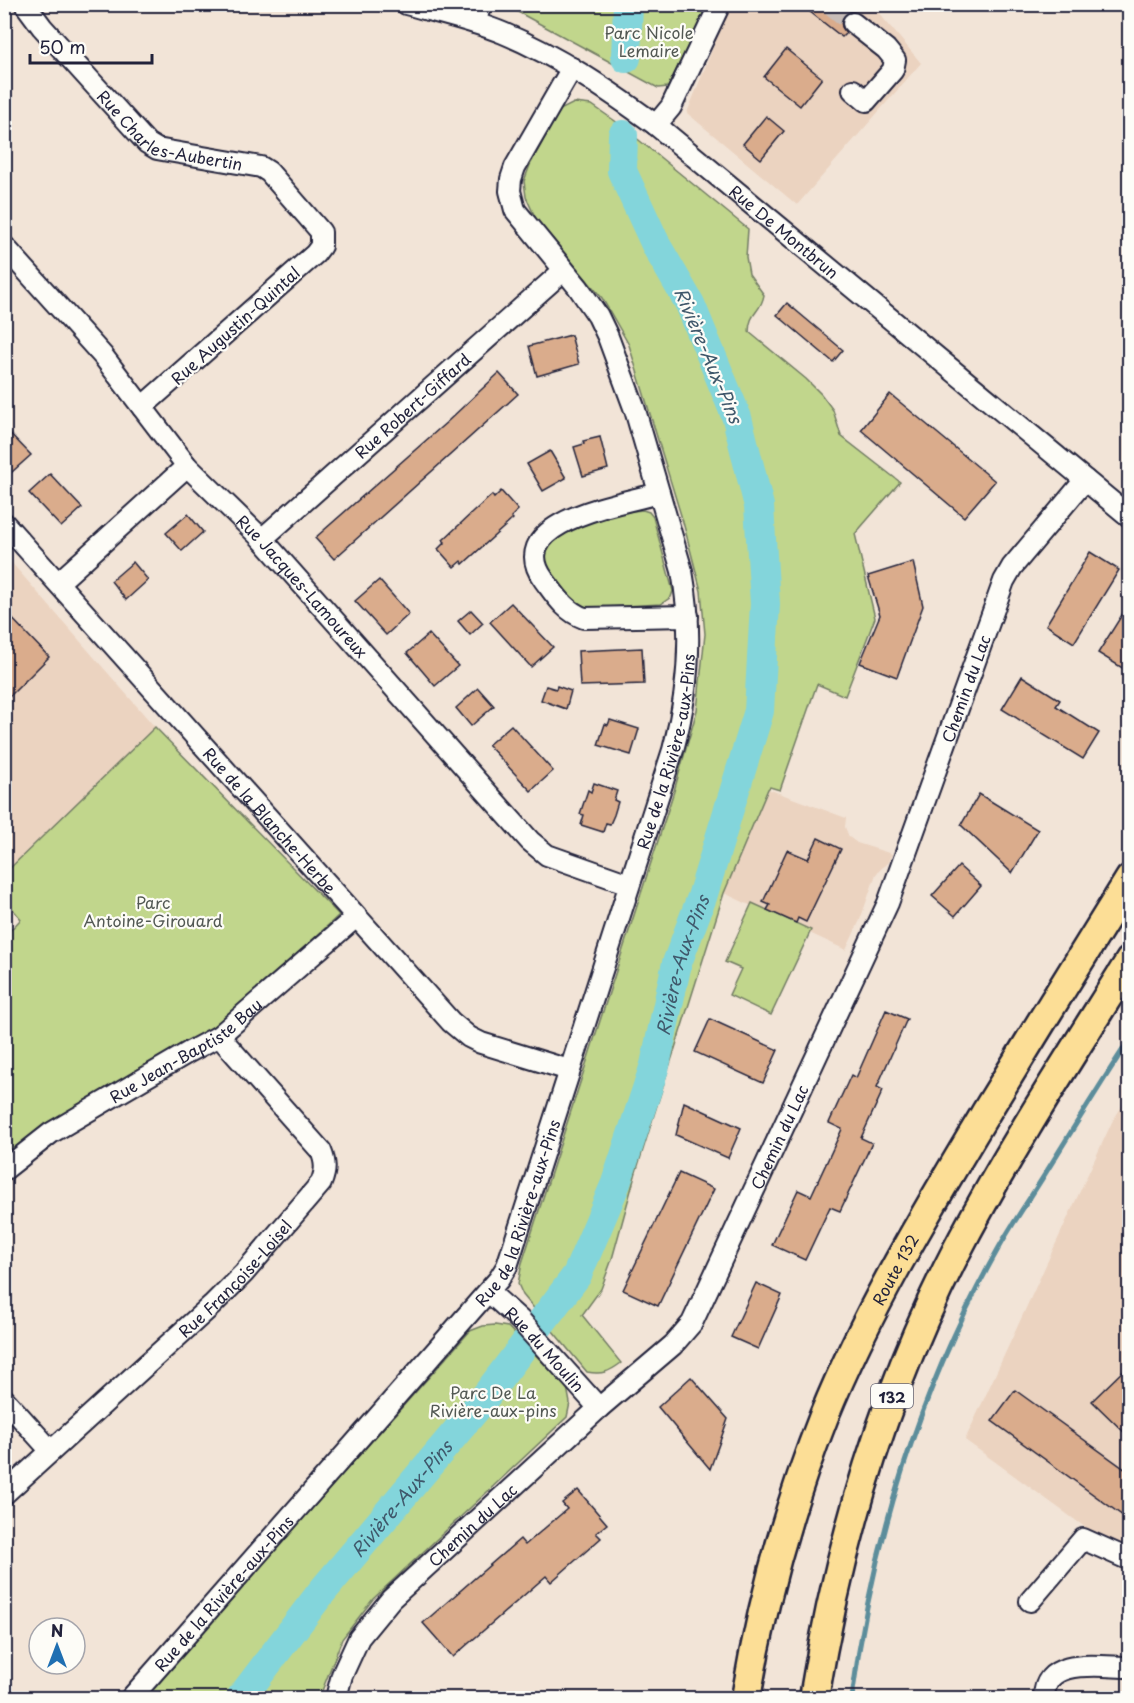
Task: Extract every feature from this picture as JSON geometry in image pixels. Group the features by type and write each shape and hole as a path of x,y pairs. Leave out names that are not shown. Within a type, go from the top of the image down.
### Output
{"highway":[{"name":"Route 132","path":"746,1698 764,1606 785,1527 815,1440 855,1347 914,1232 1130,879"},
{"name":"132","path":"813,1698 834,1589 859,1492 887,1409 917,1335 955,1254 982,1205 1130,961"}],"street":[{"name":"Rue Charles-Aubertin","path":"25,4 42,27 147,143 156,149 261,166 317,225 323,239"},
{"name":"Rue De Montbrun","path":"406,4 475,24 532,46 572,68 631,106 1130,517"},
{"path":"475,24 481,4"},
{"path":"656,125 671,107 720,4"},
{"path":"852,90 866,101 893,70 895,60 886,49 853,23"},
{"name":"Rue de la Rivière-aux-Pins","path":"131,1698 489,1292 507,1266 673,750 682,712 687,675 688,616 682,571 659,493 633,405 608,337 587,300 515,210 511,201 511,179 515,166 572,68"},
{"name":"Rue Augustin-Quintal","path":"142,407 315,254 323,239"},
{"name":"Rue Jacques-Lamoureux","path":"4,246 102,356 187,466 262,539 537,848 560,861 629,884"},
{"name":"Rue Robert-Giffard","path":"262,539 563,271"},
{"path":"59,582 187,466"},
{"name":"Chemin du Lac","path":"336,1698 342,1675 359,1638 391,1599 599,1408 673,1345 692,1323 888,903 1004,581 1012,567 1085,480"},
{"path":"659,493 560,523 545,533 537,546 536,558 539,572 563,606 573,614 584,618 688,616"},
{"name":"Rue de la Blanche-Herbe","path":"4,523 59,582 226,773 461,1031 482,1043 569,1070"},
{"name":"Rue Jean-Baptiste Bau","path":"7,1163 51,1133 219,1036 356,917"},
{"name":"Rue Françoise-Loisel","path":"4,1494 212,1305 244,1273 321,1183 325,1173 325,1161 321,1152 219,1036"},
{"name":"Rue du Moulin","path":"489,1292 520,1320 599,1408"},
{"path":"4,1399 51,1451"},
{"path":"1030,1601 1083,1539 1130,1560"},
{"path":"1044,1698 1044,1689 1053,1674 1069,1667 1130,1667"}],"shaded area":[{"path":"730,5 872,5 921,63 797,205 687,113"},
{"path":"4,554 155,727 5,873 4,873"},
{"path":"768,789 846,818 845,827 849,837 857,843 892,854 888,862 876,874 860,920 846,950 724,893"},
{"path":"1129,1095 1129,1559 965,1440 1112,1122"}],"green space":[{"name":"Parc Nicole Lemaire","path":"505,5 708,5 668,87 658,88"},
{"path":"574,103 592,105 618,123 748,229 746,257 749,274 764,295 751,320 749,332 821,394 833,410 841,436 900,482 855,534 875,618 845,696 817,684 780,790 770,787 768,789 724,893 636,1172 612,1259 601,1289 582,1315 621,1363 601,1373 587,1372 523,1295 518,1284 522,1263 674,791 697,710 705,634 701,591 683,522 629,345 602,298 536,219 526,197 524,181 530,165 560,110"},
{"path":"643,510 649,512 653,517 673,591 671,597 661,604 587,608 578,603 567,593 548,566 546,556 550,546 559,537 587,523"},
{"name":"Parc Antoine-Girouard","path":"155,727 339,915 228,1019 65,1116 14,1153 4,1141 4,937 21,919 5,900 5,873"},
{"path":"752,903 811,930 771,1015 729,995 741,969 725,962"},
{"name":"Parc De La Rivière-aux-pins","path":"483,1326 508,1327 567,1387 570,1403 567,1417 373,1599 342,1639 322,1691 322,1698 143,1698 470,1331"}],"building":[{"path":"800,4 841,4 850,12 844,15 841,21 846,33 842,37"},
{"path":"786,49 822,78 800,106 764,77"},
{"path":"766,116 784,131 761,159 743,144"},
{"path":"787,303 843,350 833,362 777,315"},
{"path":"571,335 579,364 537,376 529,346"},
{"path":"499,373 518,394 334,559 315,538"},
{"path":"890,394 995,481 964,517 861,430"},
{"path":"4,427 31,455 4,479"},
{"path":"600,437 608,469 583,476 574,447 584,444 583,441"},
{"path":"550,451 566,478 543,491 527,464"},
{"path":"50,474 82,508 61,527 29,493"},
{"path":"501,491 518,510 511,517 513,519 463,564 461,561 454,567 438,549 445,542 443,540 492,495 494,498"},
{"path":"188,514 203,532 182,551 166,533"},
{"path":"1090,552 1119,570 1074,643 1046,625"},
{"path":"133,562 148,580 126,600 111,581"},
{"path":"913,562 923,606 897,677 860,663 880,615 868,576"},
{"path":"379,580 409,614 386,635 355,601"},
{"path":"1130,602 1130,660 1124,669 1098,653"},
{"path":"511,603 553,647 531,667 490,622"},
{"path":"4,610 49,657 4,702"},
{"path":"471,610 483,623 470,635 458,621"},
{"path":"429,634 458,666 435,686 407,653"},
{"path":"642,648 644,684 580,686 578,651"},
{"path":"1022,676 1060,700 1056,706 1099,733 1083,759 1002,709"},
{"path":"546,686 556,689 557,686 571,691 566,709 541,700"},
{"path":"478,688 494,706 471,726 456,708"},
{"path":"610,720 639,729 631,755 598,745 605,724 608,725"},
{"path":"511,725 553,771 531,791 488,745"},
{"path":"594,783 617,791 614,800 618,802 614,815 610,824 606,823 603,832 581,825 584,815 580,814 588,790 591,792"},
{"path":"979,794 1038,830 1012,873 961,825"},
{"path":"818,838 841,849 806,922 798,918 796,923 767,910 770,905 763,902 787,850 808,859"},
{"path":"959,866 981,886 955,916 932,896"},
{"path":"886,1010 907,1019 877,1087 883,1090 861,1138 872,1143 840,1211 830,1207 805,1260 772,1245 798,1190 811,1196 842,1129 829,1123 851,1075 856,1078"},
{"path":"710,1019 778,1050 763,1083 695,1052"},
{"path":"684,1102 741,1128 728,1158 676,1135"},
{"path":"679,1173 714,1189 658,1306 623,1290"},
{"path":"756,1283 782,1295 758,1349 731,1337"},
{"path":"1130,1364 1130,1438 1092,1401"},
{"path":"691,1377 728,1419 710,1469 658,1407"},
{"path":"1015,1390 1130,1473 1130,1521 992,1421"},
{"path":"578,1490 607,1524 596,1533 601,1538 551,1582 546,1576 453,1657 423,1623 520,1539 525,1545 567,1509 562,1503"}],"waterway":[{"name":"Rivière-Aux-Pins","path":"626,58 628,4"},
{"name":"Rivière-Aux-Pins","path":"241,1698 320,1594 479,1405 577,1275 616,1183 655,1065 677,963 702,897 759,711 765,604 759,506 737,418 690,304 657,247 622,171 623,135"},
{"path":"852,1698 872,1582 886,1525 903,1468 945,1357 969,1303 1002,1241 1130,1039"}],"tunnel":[{"path":"830,4 853,23"}]}
